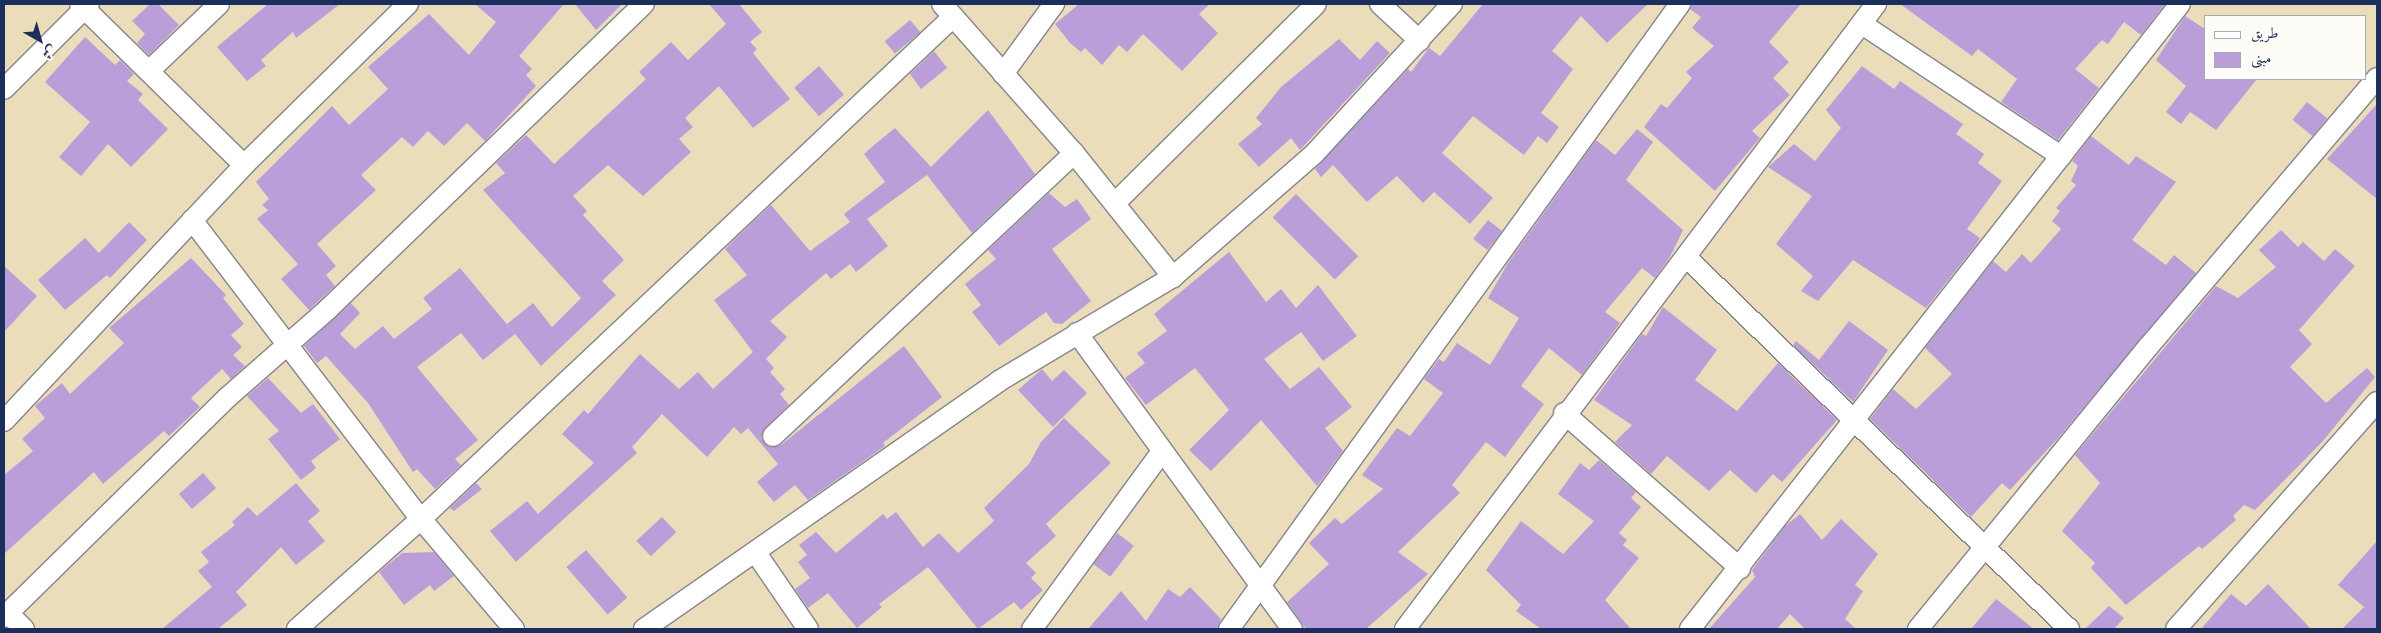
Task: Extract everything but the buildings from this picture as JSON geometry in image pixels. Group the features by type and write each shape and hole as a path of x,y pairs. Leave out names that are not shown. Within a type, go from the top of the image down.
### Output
{"street":[{"path":"149,71 219,4"},
{"path":"4,421 244,164 408,4"},
{"path":"24,629 6,615 228,396 287,347 644,4"},
{"path":"1003,74 1054,4"},
{"path":"1116,202 1316,4"},
{"path":"1380,4 1420,41"},
{"path":"644,629 756,553 999,381 1173,277 1314,154 1420,41 1452,4"},
{"path":"1229,629 1680,4"},
{"path":"1405,629 1564,413 1686,257 1876,4"},
{"path":"1690,629 1740,568 1853,419 2180,4"},
{"path":"4,89 84,5 244,164"},
{"path":"297,629 421,519 948,10 1116,202 1173,277"},
{"path":"1862,24 2061,156"},
{"path":"1918,629 1984,546 2377,78"},
{"path":"773,436 1074,153"},
{"path":"192,220 287,347 421,519 514,629"},
{"path":"1686,257 2069,629"},
{"path":"1077,333 1161,453 1292,629"},
{"path":"2176,629 2377,402"},
{"path":"1564,413 1740,568"},
{"path":"1032,629 1161,453"},
{"path":"756,553 808,629"}]}
